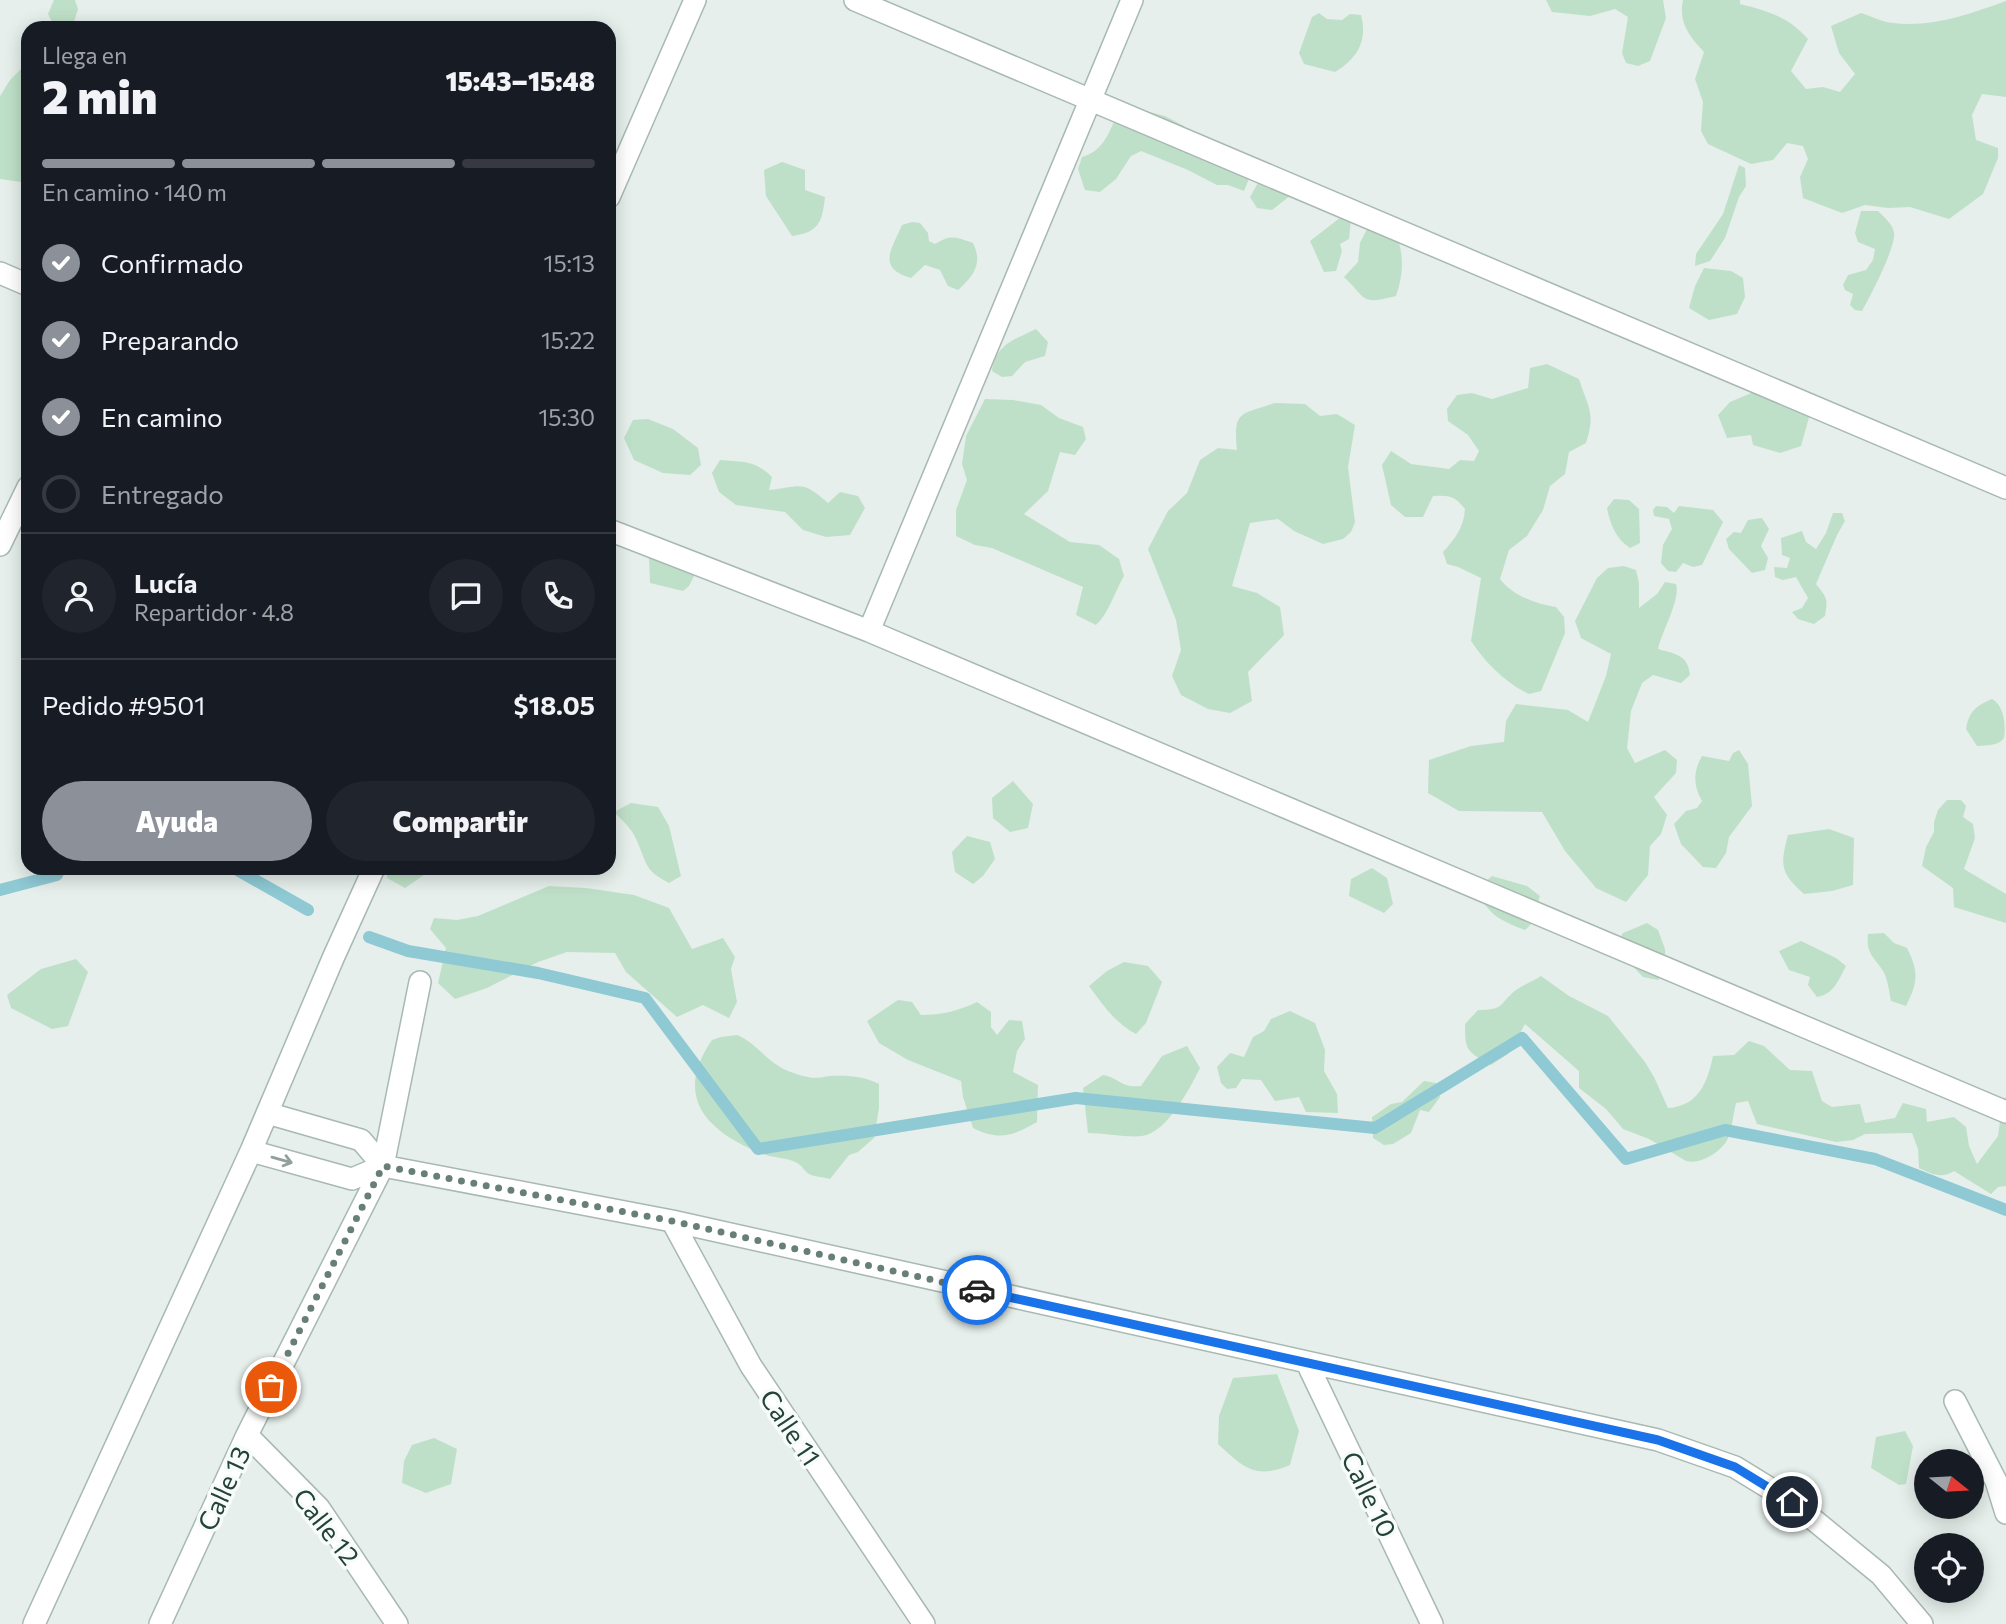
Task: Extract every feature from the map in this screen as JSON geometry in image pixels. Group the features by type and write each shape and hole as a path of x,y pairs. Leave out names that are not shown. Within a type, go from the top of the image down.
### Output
{"street":[{"path":"616,181 695,0"},
{"path":"855,0 2006,488"},
{"path":"869,631 1132,0"},
{"path":"0,274 21,282"},
{"path":"0,545 21,502"},
{"path":"616,533 869,631 2006,1112"},
{"path":"34,1624 251,1151 371,875"},
{"name":"Calle 13","path":"160,1624 247,1436 383,1166 420,982"},
{"path":"268,1113 361,1140 383,1166"},
{"path":"251,1151 352,1179 383,1166 672,1221 1658,1440 1735,1467 1792,1502 1881,1575 1922,1624"},
{"name":"Calle 11","path":"672,1221 751,1366 924,1624"},
{"name":"Calle 10","path":"1307,1363 1432,1624"},
{"path":"1955,1401 1996,1481 2006,1513"},
{"name":"Calle 12","path":"247,1436 319,1508 397,1624"}],"green space":[{"path":"54,0 75,0 78,9 74,21 52,21 48,14"},
{"path":"1546,0 1663,0 1666,18 1650,61 1638,66 1626,63 1622,53 1628,17 1615,9 1590,16 1552,12"},
{"path":"1683,0 1740,0 1740,4 1786,20 1808,39 1791,71 1806,89 1823,87 1840,92 1855,74 1839,53 1831,26 1861,13 1893,23 1936,22 2006,1 2006,97 1982,94 1972,115 1976,140 1998,148 1998,158 1983,194 1949,219 1910,207 1865,205 1842,213 1803,198 1800,177 1808,159 1803,146 1787,143 1773,160 1751,164 1708,144 1701,131 1703,102 1695,79 1704,52 1684,23"},
{"path":"1319,13 1327,19 1342,20 1350,14 1361,15 1363,33 1359,48 1343,67 1335,72 1304,64 1299,53 1312,17"},
{"path":"21,69 21,182 0,179 0,96"},
{"path":"1138,109 1165,116 1184,126 1198,144 1251,174 1244,191 1228,185 1217,185 1141,151 1131,156 1116,179 1100,192 1085,190 1078,169 1082,157 1101,145 1118,110"},
{"path":"782,162 805,170 805,190 825,197 818,225 808,232 792,236 766,196 764,170"},
{"path":"1739,165 1745,168 1746,186 1739,197 1725,238 1710,261 1695,266 1696,254 1723,214"},
{"path":"1263,174 1295,192 1272,210 1257,208 1250,197"},
{"path":"1861,211 1878,211 1894,233 1887,260 1862,311 1855,310 1850,305 1853,294 1845,290 1843,285 1848,275 1866,270 1873,260 1875,249 1858,242 1855,233"},
{"path":"1341,217 1351,220 1349,239 1340,244 1342,251 1336,271 1324,272 1310,241"},
{"path":"920,223 928,233 929,241 935,244 954,237 973,243 977,263 968,280 958,290 948,286 940,270 925,265 911,278 893,269 890,257 894,242 902,225"},
{"path":"1368,227 1398,239 1402,268 1396,296 1370,300 1344,277 1358,262 1360,243"},
{"path":"1704,268 1731,271 1743,278 1745,297 1737,314 1709,320 1689,308 1695,286"},
{"path":"1036,329 1048,342 1045,356 1025,362 1012,376 1002,377 992,371 997,355 1007,344"},
{"path":"1547,364 1579,379 1591,417 1586,443 1569,452 1565,474 1550,486 1543,510 1527,536 1509,550 1500,579 1511,590 1525,598 1556,607 1564,617 1565,633 1541,691 1529,694 1496,671 1471,641 1481,578 1447,564 1443,552 1458,532 1465,509 1451,497 1433,496 1423,517 1405,517 1391,505 1382,465 1391,451 1411,464 1449,469 1460,460 1474,461 1479,451 1468,435 1448,421 1447,409 1457,395 1472,393 1492,399 1528,388 1530,368"},
{"path":"1756,391 1810,414 1801,446 1780,453 1753,445 1751,435 1727,438 1718,415 1730,402"},
{"path":"985,399 1041,405 1059,418 1083,427 1086,439 1075,455 1060,452 1048,491 1024,514 1070,542 1099,545 1119,559 1124,576 1108,609 1096,625 1076,615 1083,587 992,548 975,545 956,536 956,510 967,480 962,464 966,436"},
{"path":"1275,403 1305,404 1320,416 1337,414 1355,425 1348,467 1355,522 1351,532 1343,539 1323,544 1294,531 1278,519 1250,523 1232,586 1257,593 1280,607 1284,635 1248,672 1252,701 1230,713 1208,709 1181,695 1172,676 1181,650 1176,620 1148,549 1168,511 1187,493 1200,460 1218,448 1237,450 1236,427 1241,416"},
{"path":"648,419 673,429 698,448 701,465 690,475 663,473 634,460 624,438 633,420"},
{"path":"720,460 760,467 772,477 769,490 800,486 812,490 828,503 840,492 858,496 865,508 850,535 826,537 803,530 785,512 736,505 719,492 712,473"},
{"path":"1614,499 1629,500 1639,509 1640,543 1630,548 1617,536 1610,520 1607,508"},
{"path":"1656,506 1667,507 1674,513 1679,506 1713,510 1723,522 1702,565 1693,567 1683,563 1676,572 1668,571 1661,563 1663,545 1672,529 1669,519 1654,516 1653,510"},
{"path":"1833,513 1842,513 1845,521 1816,584 1826,605 1825,616 1814,624 1798,619 1792,612 1802,608 1808,598 1796,577 1783,580 1775,577 1774,567 1787,568 1790,558 1782,555 1781,538 1802,531 1806,542 1816,549 1826,533"},
{"path":"1762,518 1769,529 1761,546 1768,558 1765,570 1752,573 1729,549 1726,539 1734,532 1741,533 1748,520"},
{"path":"668,549 697,570 689,586 683,591 650,583 649,558"},
{"path":"1624,566 1636,570 1639,608 1657,594 1665,582 1676,584 1674,606 1658,649 1684,659 1690,675 1681,683 1653,675 1642,683 1631,711 1627,748 1635,763 1665,750 1677,760 1676,773 1654,797 1667,815 1661,834 1650,846 1648,875 1626,902 1596,888 1565,851 1542,812 1459,811 1428,793 1429,760 1471,746 1504,742 1506,721 1516,704 1568,710 1588,722 1606,676 1611,654 1581,638 1575,621 1597,578 1608,568"},
{"path":"1992,699 2003,716 2004,738 1996,744 1977,746 1966,729 1967,723 1974,710"},
{"path":"1739,750 1748,764 1752,806 1729,837 1726,853 1716,868 1703,867 1681,844 1674,824 1686,811 1697,808 1702,801 1695,778 1702,756 1729,761 1733,753"},
{"path":"1013,781 1033,804 1028,828 1010,832 993,818 992,798"},
{"path":"1947,800 1961,800 1966,806 1963,817 1973,824 1975,838 1964,869 2006,894 2006,923 1954,907 1953,888 1922,866 1926,847 1934,832 1938,810"},
{"path":"631,803 658,807 669,826 681,876 669,883 654,874 632,832 616,811"},
{"path":"1829,829 1854,838 1853,885 1832,891 1804,894 1790,880 1784,868 1788,835"},
{"path":"967,836 990,842 995,859 983,876 973,884 955,872 952,852"},
{"path":"1372,868 1387,878 1393,904 1384,913 1349,896 1351,879"},
{"path":"387,875 424,875 405,888 387,878"},
{"path":"1492,876 1527,886 1540,896 1534,919 1525,930 1496,916 1485,905 1476,890"},
{"path":"549,886 634,895 669,908 692,949 723,938 735,957 731,969 737,1002 729,1018 703,1005 677,1017 626,972 615,953 567,952 538,962 487,988 455,999 438,983 446,948 430,929 434,918 457,920 478,916"},
{"path":"1647,923 1658,930 1665,949 1666,971 1658,980 1643,977 1615,948 1623,933"},
{"path":"1884,933 1894,943 1907,948 1914,964 1915,983 1906,1006 1891,1001 1885,974 1869,951 1868,934"},
{"path":"1801,941 1836,958 1846,966 1828,993 1817,997 1808,985 1810,977 1789,970 1779,951"},
{"path":"76,959 88,972 68,1026 52,1029 11,1008 7,995 41,969"},
{"path":"1124,962 1148,966 1162,982 1146,1023 1136,1034 1104,1007 1089,986 1107,971"},
{"path":"1541,976 1569,996 1608,1016 1645,1062 1668,1108 1687,1103 1700,1092 1713,1056 1734,1055 1749,1041 1764,1046 1790,1070 1812,1071 1822,1101 1832,1107 1860,1104 1865,1123 1895,1118 1903,1103 1926,1109 1927,1122 1954,1117 1966,1127 1969,1146 1977,1164 1998,1136 2003,1099 2006,1097 2006,1186 1998,1187 1991,1194 1954,1171 1941,1175 1919,1168 1918,1149 1912,1133 1865,1134 1853,1140 1836,1142 1757,1124 1748,1101 1736,1103 1730,1134 1723,1146 1703,1160 1686,1161 1649,1139 1623,1129 1606,1109 1579,1088 1579,1071 1525,1024 1508,1054 1491,1065 1469,1050 1465,1024 1478,1010 1498,1007 1516,990"},
{"path":"898,1000 912,1002 921,1015 950,1012 977,1002 991,1012 991,1027 997,1035 1009,1020 1022,1021 1025,1039 1017,1051 1013,1072 1038,1085 1037,1122 1021,1131 998,1136 973,1128 961,1081 908,1060 879,1043 867,1021"},
{"path":"1290,1011 1315,1023 1325,1050 1324,1071 1337,1094 1338,1113 1306,1112 1299,1097 1275,1101 1261,1080 1242,1079 1236,1088 1227,1089 1221,1083 1217,1067 1230,1053 1244,1057 1253,1037 1264,1031 1271,1019"},
{"path":"737,1035 777,1065 796,1074 813,1078 855,1077 879,1084 879,1108 874,1138 858,1152 849,1155 830,1179 809,1174 794,1161 766,1155 746,1146 713,1125 703,1112 696,1097 695,1080 700,1061 712,1040"},
{"path":"1187,1046 1200,1068 1177,1108 1160,1127 1142,1136 1088,1133 1083,1088 1103,1075 1129,1086 1141,1086 1162,1056"},
{"path":"1424,1081 1436,1083 1440,1097 1429,1112 1420,1110 1411,1133 1393,1144 1384,1145 1373,1138 1372,1117 1391,1104 1402,1102"},
{"path":"1277,1374 1299,1431 1290,1465 1258,1471 1243,1465 1218,1444 1219,1416 1233,1378"},
{"path":"1905,1431 1913,1446 1906,1484 1899,1485 1871,1468 1876,1437"},
{"path":"434,1438 457,1449 451,1484 426,1493 402,1483 404,1461 412,1445"}],"waterway":[{"path":"0,890 57,875"},
{"path":"246,875 308,910"},
{"path":"369,937 408,951 538,973 645,998 758,1149 1076,1098 1375,1128 1522,1038 1626,1159 1725,1130 1875,1159 2006,1210"}],"way so far":[{"path":"271,1387 383,1166 672,1221 977,1290"}],"route":[{"path":"977,1290 1658,1440 1735,1467 1792,1502"}]}
